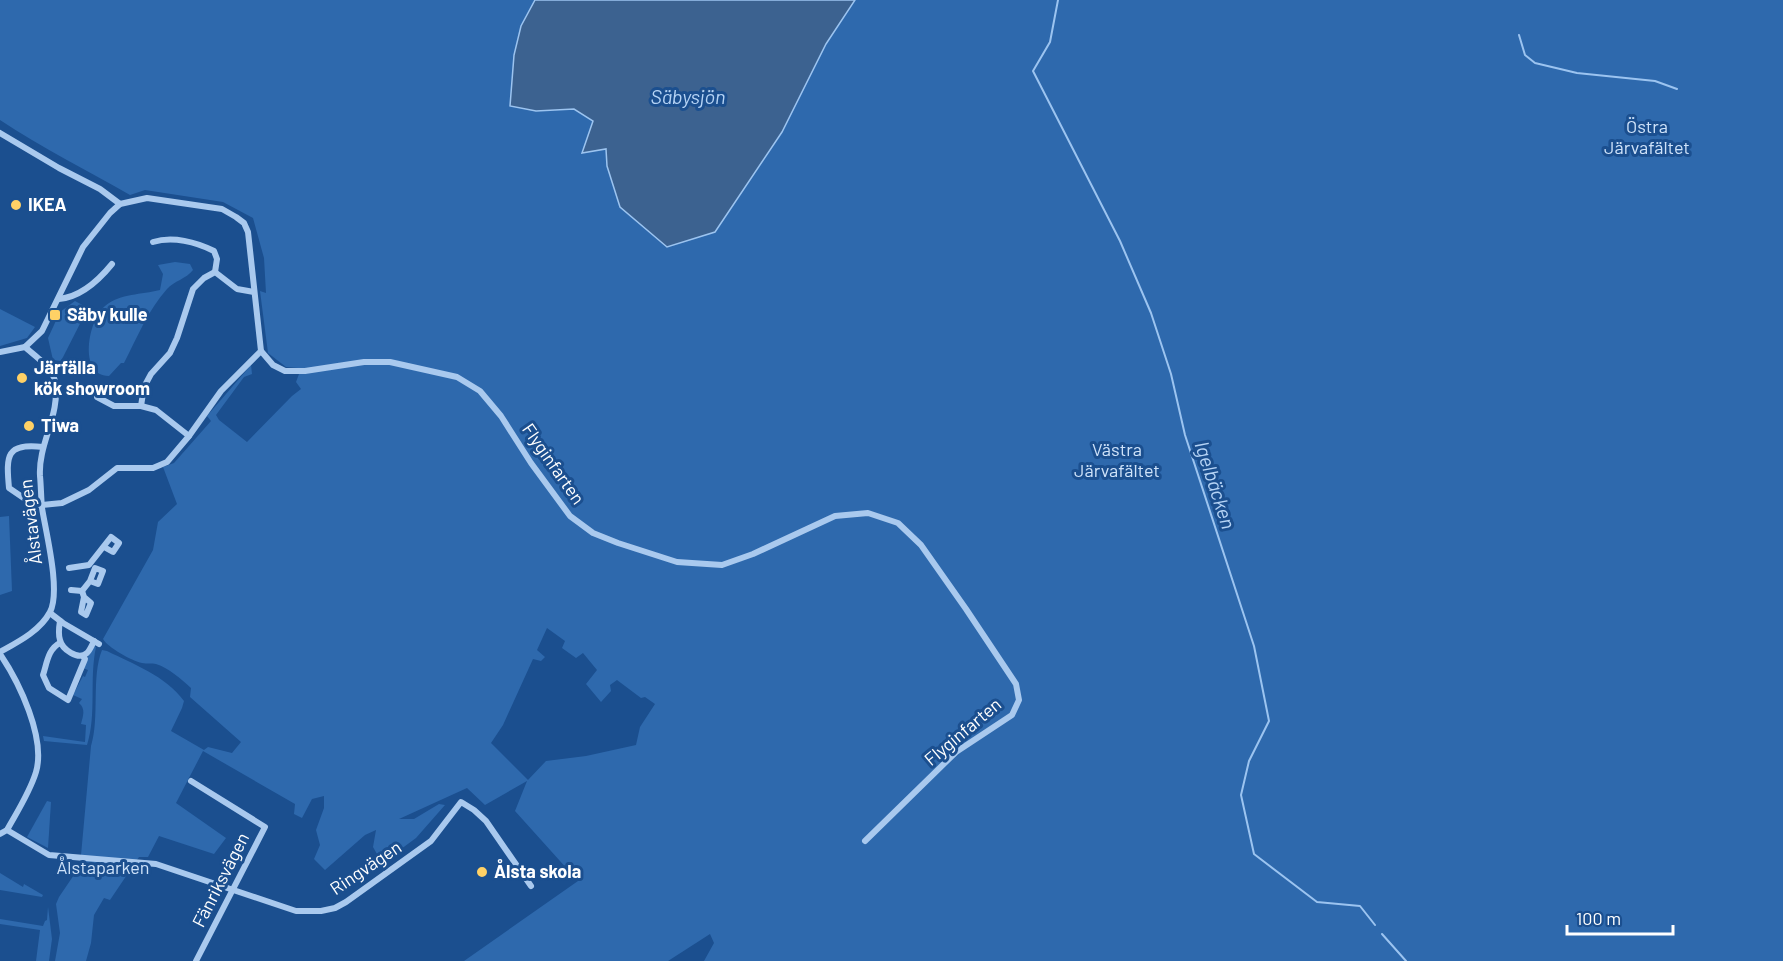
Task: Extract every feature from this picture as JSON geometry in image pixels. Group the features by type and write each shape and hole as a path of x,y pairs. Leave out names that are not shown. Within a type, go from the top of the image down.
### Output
{"street":[{"path":"0,133 51,164 100,189 120,204"},
{"path":"0,352 25,347 42,331 83,247 120,204 147,198 163,199 222,209 244,224 248,232 261,351 221,391 167,462 153,468 117,468 89,490 62,503 42,505 30,502 9,488 7,465 8,455 15,448 43,447"},
{"path":"153,242 163,239 198,244 214,250 217,259 215,272"},
{"path":"59,299 71,298 101,278 112,264"},
{"path":"215,272 237,289 254,291"},
{"path":"141,406 144,387 151,374 170,353 177,338 193,289 204,278 215,272"},
{"name":"Ålstavägen","path":"25,347 47,367 54,378 55,406 39,465 42,505 54,588 50,613"},
{"name":"Flyginfarten","path":"261,351 273,365 285,371 305,371 364,362 381,362 457,377 480,391 501,416 531,463 570,516 593,533 676,562 722,565 753,554 835,516 868,513 898,522 921,545 971,617 1016,684 1018,700 1012,715 956,752 865,841"},
{"path":"95,389 97,397 114,406 141,406 156,410 189,436"},
{"path":"70,590 83,594 90,581 92,566 102,546 104,547"},
{"path":"69,568 92,566"},
{"path":"0,834 7,830 31,786 37,770 38,752 31,715 0,653 25,638 50,613 96,642 83,656 64,649 60,643 58,636 60,621"},
{"path":"60,643 49,655 43,675 50,688 68,700 85,659 83,656"},
{"name":"Fänriksvägen","path":"191,781 265,827 196,961"},
{"name":"Ringvägen","path":"7,830 49,855 156,864 296,911 312,912 335,908 427,845 442,829 461,802 486,821 531,886"}],"green space":[{"name":"Västra Järvafältet","path":"0,0 1783,0 1783,961 704,961 714,943 710,934 668,961 464,961 578,881 515,811 527,781 485,805 467,788 399,819 414,819 439,804 445,805 416,838 382,863 373,847 376,830 365,835 325,870 314,859 320,845 316,830 324,808 324,796 312,799 302,818 294,814 295,804 203,751 176,803 226,838 214,854 159,836 148,857 139,857 110,900 104,898 94,915 91,943 86,961 55,961 60,933 56,904 80,866 91,746 94,735 97,672 102,650 159,678 177,692 184,701 171,731 204,750 208,747 232,753 241,742 190,697 191,688 175,674 156,664 142,663 126,657 109,646 103,639 153,550 158,522 177,504 163,467 174,463 211,421 207,416 251,365 252,374 244,377 216,415 219,420 247,442 301,389 296,382 299,374 298,368 286,367 268,353 260,291 266,293 264,258 253,218 223,202 145,190 130,195 0,120","holes":["547,628 565,641 562,648 576,658 583,653 597,670 586,684 601,702 611,691 610,685 617,680 641,698 645,697 655,704 640,727 636,745 586,756 546,761 528,780 491,743 503,725 533,659 541,661 545,657 537,650"]},
{"path":"175,262 190,264 193,270 170,286 160,297 143,324 124,363 121,363 109,376 99,374 93,367 89,346 94,323 99,313 105,306 118,299 160,290 163,274 158,265"},
{"path":"75,301 88,308 61,361 53,360 48,338 60,312"},
{"path":"0,309 35,327 27,338 0,346"},
{"path":"9,516 12,591 0,595 0,517"},
{"path":"93,646 96,647 92,721 87,745 44,741 43,736 85,742 86,725 81,724 83,710 79,703 82,699 73,695 88,670 83,668"},
{"path":"47,801 51,802 48,848 27,837"},
{"path":"0,873 23,887 24,884 43,895 42,897 0,890"},
{"path":"48,907 52,939 49,961 36,961 40,930 0,924 0,919 43,926 47,920"}],"water":[{"name":"Säbysjön","path":"535,0 855,0 826,44 782,132 715,232 667,247 620,207 607,166 606,149 582,153 593,121 574,109 536,111 510,106 514,55 521,26"}],"waterway":[{"name":"Igelbäcken","path":"1058,0 1050,42 1033,71 1120,241 1151,313 1171,374 1185,435 1254,646 1269,721 1249,761 1241,795 1254,854 1317,902 1360,906 1375,925"},
{"path":"1519,35 1525,55 1535,63 1577,73 1655,81 1677,89"},
{"name":"Igelbäcken","path":"1382,934 1406,961"}],"place":[{"name":"IKEA","path":"16,205"},
{"name":"Säby kulle","path":"55,315"},
{"name":"Järfälla kök showroom","path":"22,378"},
{"name":"Tiwa","path":"29,426"},
{"name":"Ålsta skola","path":"482,872"}],"park label":[{"name":"Östra Järvafältet","path":"1647,137"},
{"name":"Ålstaparken","path":"103,868"}]}
